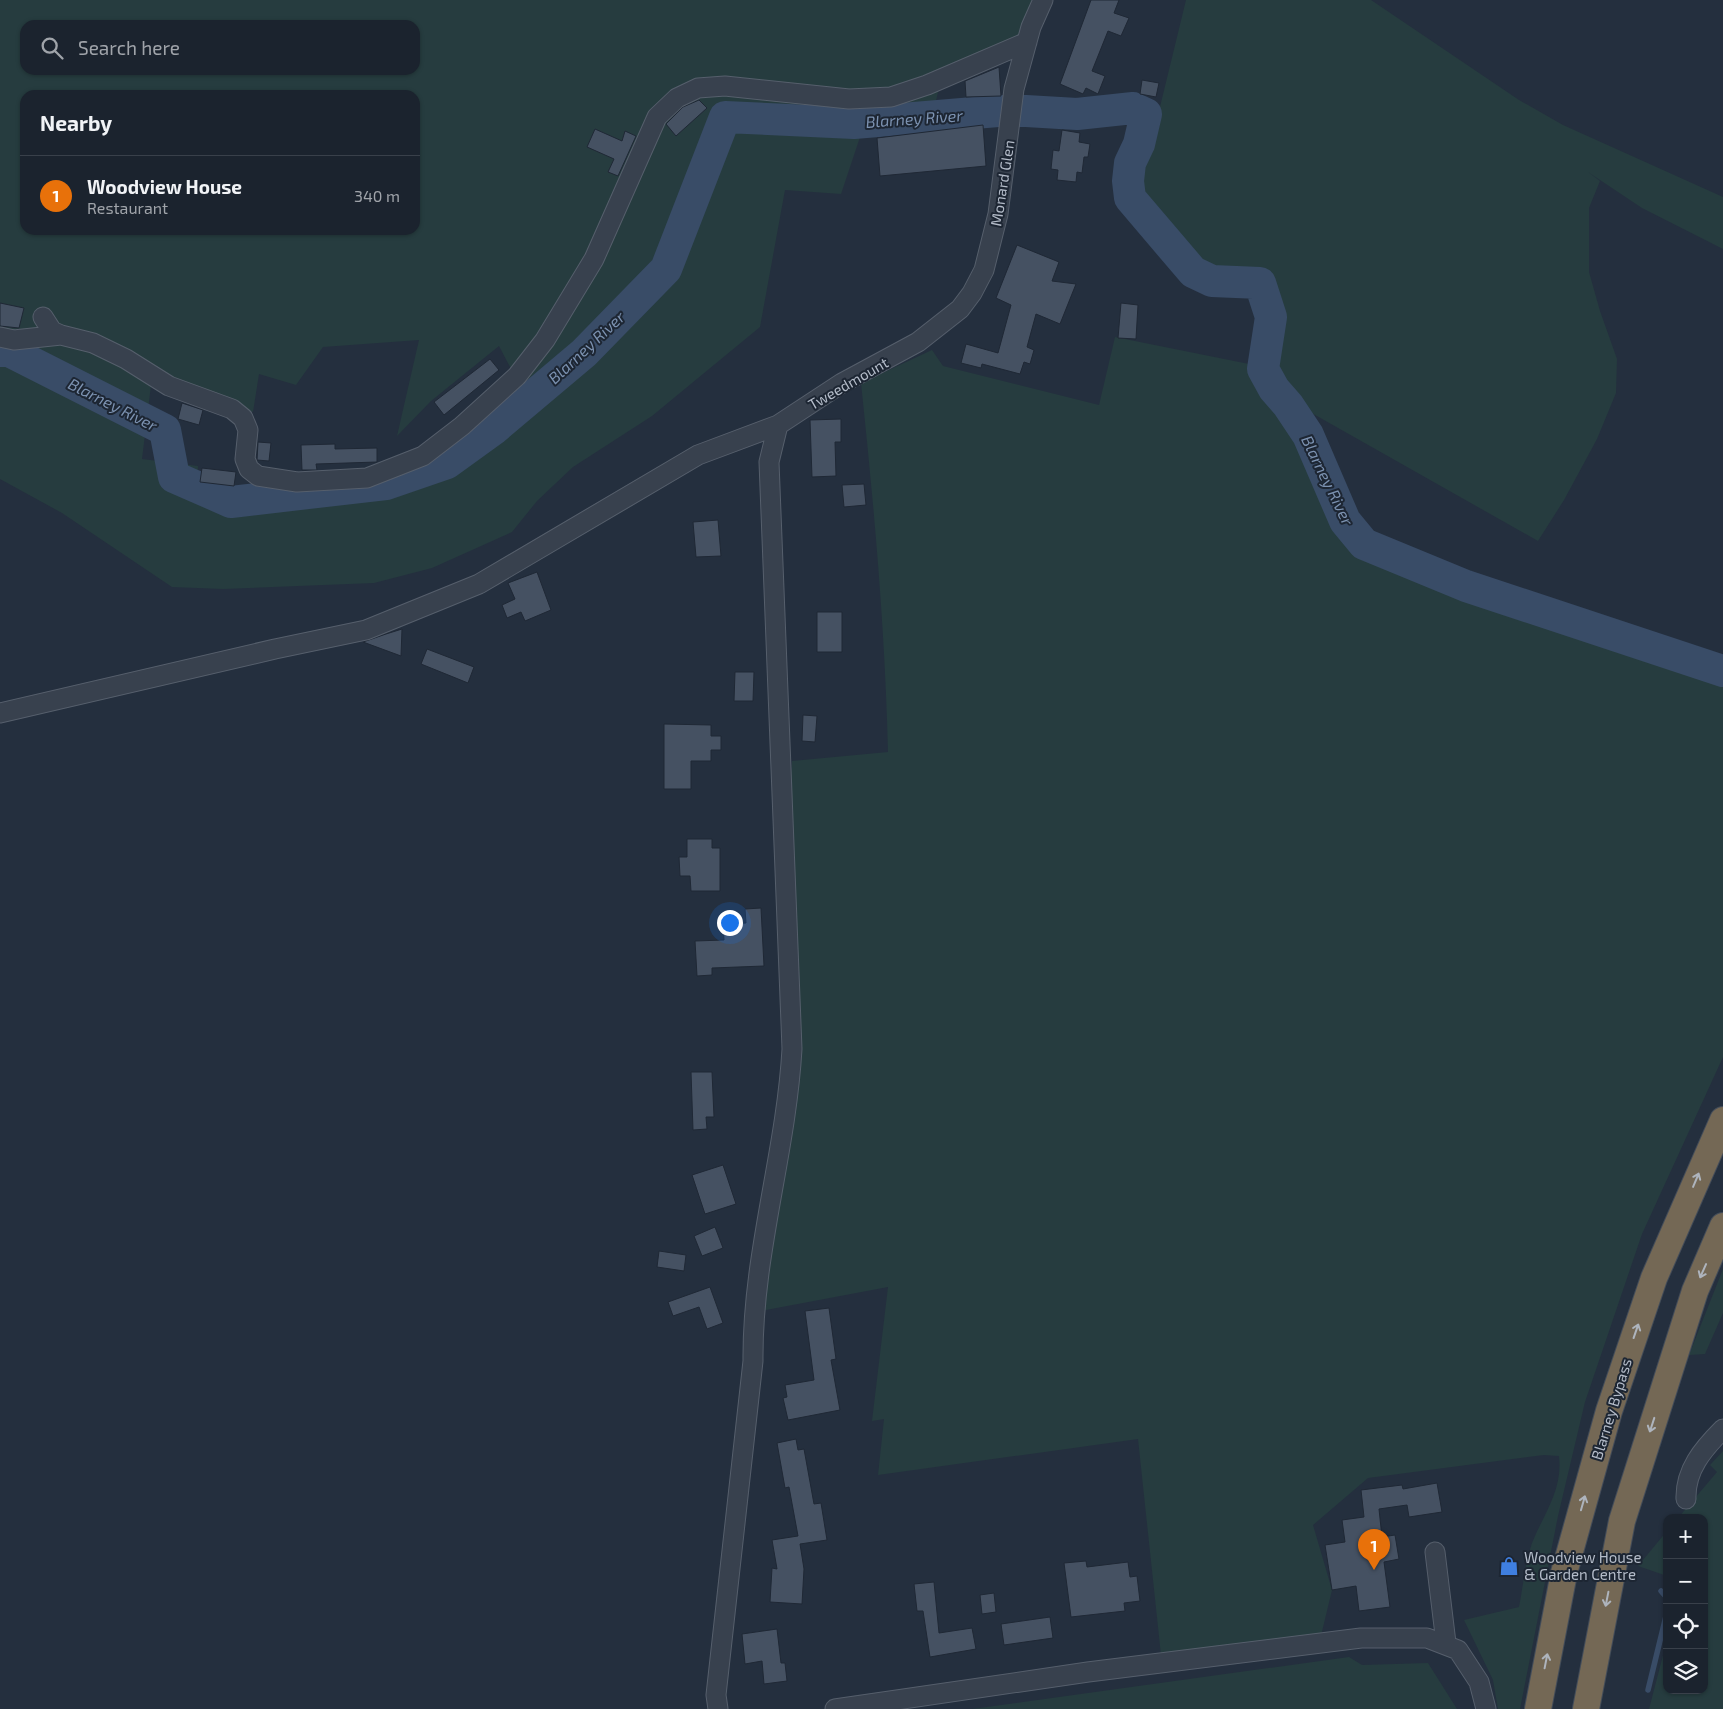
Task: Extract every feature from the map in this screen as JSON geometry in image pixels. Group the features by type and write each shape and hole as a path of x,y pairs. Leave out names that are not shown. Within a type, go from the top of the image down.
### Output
{"highway":[{"name":"Blarney Bypass","path":"1538,1709 1564,1573 1609,1410 1654,1278 1723,1120"},
{"path":"1586,1709 1622,1521 1695,1291 1723,1226"}],"street":[{"name":"Monard Glen","path":"918,342 960,309 970,296 984,270 998,214 1014,89 1027,42 1043,0"},
{"path":"43,317 52,331 93,343 126,359 169,386 232,408 243,418 248,430 245,459 249,469 258,476 296,482 367,478 423,456 462,426 517,376 545,340 594,260 658,117 677,98 698,88 725,86 849,99 890,97 927,85 1027,42"},
{"path":"0,337 14,340 62,335"},
{"name":"Tweedmount","path":"0,713 265,651 366,630 479,584 698,455 778,425 842,383 918,342"},
{"path":"718,1709 716,1695 753,1361 758,1272 782,1138 792,1049 769,462 778,425"},
{"path":"1686,1499 1685,1486 1689,1474 1706,1446 1723,1429"},
{"path":"1435,1552 1446,1643"},
{"path":"835,1709 1088,1672 1361,1638 1427,1638 1446,1643 1458,1650 1466,1660 1479,1682 1486,1709"}],"green space":[{"path":"0,0 1034,0 1021,36 944,67 930,126 861,134 841,194 785,190 760,327 652,416 573,467 537,501 512,532 432,568 374,583 223,589 172,587 62,513 0,479","holes":["419,340 397,436 431,401 499,346 519,384 448,448 384,481 295,490 197,484 198,466 142,459 152,377 253,412 259,374 296,385 323,347"]},
{"path":"1186,0 1371,0 1519,100 1563,125 1723,197 1723,249 1642,208 1588,172 1600,181 1589,208 1589,272 1617,359 1616,393 1597,439 1564,500 1538,541 1301,407 1276,390 1280,329 1276,298 1270,285 1262,275 1225,275 1201,261 1168,235 1146,200 1143,179 1144,161 1158,115"},
{"path":"1115,337 1254,365 1288,405 1308,435 1345,521 1364,544 1498,597 1723,671 1723,1057 1642,1234 1585,1402 1558,1516 1520,1709 1498,1709 1493,1680 1464,1620 1519,1607 1532,1543 1552,1501 1558,1480 1559,1456 1544,1455 1368,1478 1313,1525 1332,1590 1319,1644 1161,1655 1138,1439 878,1475 884,1419 872,1421 888,1287 755,1312 782,1139 785,871 792,761 888,752 878,567 861,383 932,350 943,366 1099,405"},
{"path":"1723,1269 1723,1313 1705,1354 1689,1355"},
{"path":"1723,1451 1723,1709 1649,1709 1663,1655 1663,1694 1708,1694 1708,1514 1681,1514 1717,1472 1710,1465"},
{"path":"1663,1536 1663,1575 1638,1566"},
{"path":"1349,1657 1362,1665 1428,1663 1457,1709 972,1709"}],"building":[{"path":"1091,0 1119,0 1114,13 1129,18 1121,36 1108,31 1092,71 1105,76 1098,94 1086,88 1083,94 1060,84"},
{"path":"999,67 1001,96 966,97 965,81"},
{"path":"1142,80 1159,83 1156,97 1140,94"},
{"path":"699,100 707,108 676,136 666,124 683,107"},
{"path":"983,125 986,166 880,176 877,138"},
{"path":"595,129 622,141 625,131 636,136 618,176 608,172 614,159 587,147"},
{"path":"1062,130 1080,133 1079,142 1090,144 1088,157 1084,157 1082,173 1077,172 1076,182 1057,180 1058,170 1051,169 1053,150 1059,151"},
{"path":"1017,245 1059,262 1052,281 1076,284 1060,324 1036,314 1027,347 1034,350 1030,364 1024,362 1020,374 982,364 981,368 961,363 966,344 998,353 1011,305 996,298"},
{"path":"0,303 24,308 19,328 0,326"},
{"path":"1121,303 1138,305 1136,339 1118,338"},
{"path":"490,359 499,370 444,415 434,402"},
{"path":"182,403 203,410 199,425 178,419"},
{"path":"841,419 841,442 835,442 836,476 812,477 810,420"},
{"path":"258,442 271,443 269,461 257,460"},
{"path":"335,444 335,449 377,448 377,462 316,464 317,470 302,470 301,445"},
{"path":"202,468 236,472 234,486 200,482"},
{"path":"864,484 866,505 844,507 842,485"},
{"path":"718,520 721,556 696,557 693,522"},
{"path":"537,572 551,610 525,621 521,612 507,618 502,605 515,599 508,583"},
{"path":"817,612 842,612 842,652 817,652"},
{"path":"402,629 401,656 363,642 386,634"},
{"path":"427,649 474,667 468,683 421,664"},
{"path":"735,672 754,672 753,701 734,701"},
{"path":"803,715 817,716 815,742 802,741"},
{"path":"664,724 711,725 711,736 721,736 721,750 711,750 711,761 691,761 691,789 664,789"},
{"path":"687,839 712,839 712,848 720,848 720,891 691,891 690,876 680,876 679,857 687,857"},
{"path":"761,908 764,966 712,968 712,975 697,976 695,941 724,940 723,924 746,923 745,909"},
{"path":"691,1072 712,1072 714,1117 706,1117 707,1129 693,1130"},
{"path":"723,1165 736,1204 705,1214 692,1175"},
{"path":"715,1227 723,1248 702,1256 694,1236"},
{"path":"659,1251 686,1255 684,1271 657,1267"},
{"path":"710,1287 723,1323 707,1329 699,1307 673,1316 668,1302"},
{"path":"829,1308 836,1359 831,1360 840,1410 788,1420 783,1398 787,1397 785,1385 814,1380 805,1311"},
{"path":"796,1439 798,1450 804,1449 814,1504 821,1503 827,1540 800,1544 804,1569 802,1604 770,1602 772,1568 777,1569 772,1540 798,1536 789,1487 785,1488 777,1443"},
{"path":"1437,1483 1442,1512 1409,1517 1407,1505 1379,1509 1382,1537 1395,1535 1399,1559 1384,1562 1390,1607 1359,1611 1356,1586 1332,1590 1325,1545 1345,1542 1342,1520 1364,1517 1361,1490 1402,1485 1403,1489"},
{"path":"1086,1561 1087,1567 1128,1562 1130,1577 1137,1576 1140,1601 1124,1603 1125,1611 1071,1617 1064,1563"},
{"path":"934,1582 939,1633 972,1628 976,1649 930,1657 923,1611 917,1611 914,1584"},
{"path":"994,1593 996,1612 982,1614 980,1595"},
{"path":"1050,1617 1053,1638 1004,1645 1001,1624"},
{"path":"777,1629 781,1663 785,1663 787,1681 764,1684 762,1661 745,1664 742,1634"}],"waterway":[{"name":"Blarney River","path":"0,351 9,351 165,430 174,477 231,502 386,484 447,463 494,429 584,353 666,269 725,117 854,123 998,111 1077,114 1133,108 1146,114 1139,144 1130,163 1128,181 1130,198 1193,272 1212,281 1260,283 1271,317 1263,369 1274,389 1288,405 1308,435 1345,521 1364,544 1466,586 1723,671"},
{"path":"1648,1690 1663,1628"}],"place":[{"name":"Woodview House & Garden Centre","path":"1509,1566"},
{"name":"Woodview House","path":"1374,1570"}]}
